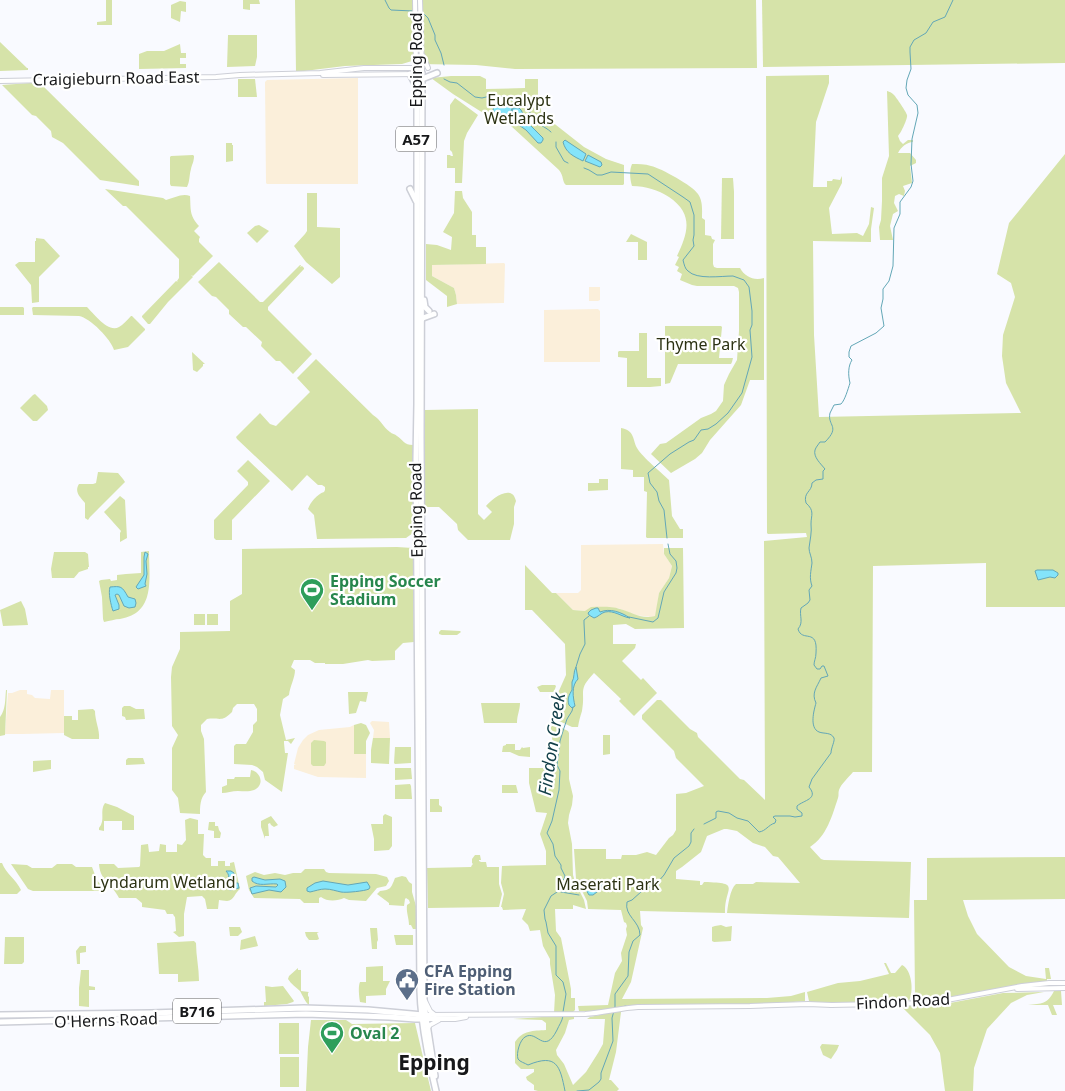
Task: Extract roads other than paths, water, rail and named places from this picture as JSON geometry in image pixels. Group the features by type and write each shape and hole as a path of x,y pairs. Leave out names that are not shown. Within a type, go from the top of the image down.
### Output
{"main road":[{"name":"Epping Road","path":"418,1 416,7 416,62 420,72 416,86 416,460 423,1015"},
{"name":"Epping Road","path":"418,1 422,54 420,72 422,260 421,494 425,976 423,1015"},
{"path":"422,54 428,68"},
{"path":"404,68 416,62"},
{"name":"Craigieburn Road East","path":"0,81 320,73 364,68 404,68 420,72"},
{"path":"420,72 437,73"},
{"name":"Craigieburn Road East","path":"231,76 410,74 420,72"},
{"path":"410,74 416,86"},
{"path":"410,189 417,204"},
{"path":"421,320 431,313 425,307 424,302 422,260"},
{"path":"424,787 425,810 428,813"},
{"name":"Findon Road","path":"423,1015 566,1014 619,1009 756,1008 777,1005 926,1003 1022,986 1065,983"},
{"name":"Findon Road","path":"1050,985 1065,988"},
{"path":"424,999 430,1011 435,1015"},
{"name":"O'Herns Road","path":"0,1015 304,1008 368,1010 423,1015"},
{"name":"O'Herns Road","path":"0,1022 302,1014 389,1016 416,1019 423,1015"},
{"name":"Findon Road","path":"423,1015 441,1019 476,1015"},
{"name":"A57","path":"423,1015 428,1028 427,1056 437,1091"},
{"name":"A57","path":"423,1015 427,1035"},
{"path":"416,1019 427,1035"},
{"path":"428,1028 431,1024 441,1019"}],"water":[{"path":"494,106 510,106 512,108 509,118 494,112"},
{"path":"513,108 521,110 528,123 543,138 541,143 538,143 526,130 510,119"},
{"path":"565,140 586,154 583,161 568,152 563,142"},
{"path":"588,155 601,162 602,165 600,167 585,161"},
{"path":"145,552 148,554 146,561 146,586 138,589 136,587 144,575"},
{"path":"1053,570 1058,575 1055,578 1050,577 1038,580 1035,571"},
{"path":"110,587 123,589 128,597 135,599 135,607 129,608 124,606 117,594 115,595 119,609 113,611"},
{"path":"596,608 600,612 615,611 630,618 608,612 594,618 588,613"},
{"path":"576,667 578,679 573,688 575,706 572,708 569,705 568,699 572,690"},
{"path":"226,871 234,873 233,881 238,883 239,888 230,890 227,888 229,877"},
{"path":"254,877 265,880 280,879 285,881 286,887 281,892 269,890 252,894 250,888 256,886 276,887 278,885 255,883 252,881"},
{"path":"323,881 348,885 367,882 370,887 367,890 351,892 325,889 307,891 307,888 315,883"},
{"path":"600,881 603,883 601,889 593,895 589,895 585,888 588,885 592,887"}],"waterway":[{"name":"Findon Creek","path":"385,0 391,10 413,11"},
{"path":"704,824 716,818 716,812 718,811 729,813 737,818 748,821 759,832 775,823 776,820 773,817 775,816 802,816 797,806 811,797 812,791 809,787 812,779 831,753 834,738 831,735 816,730 813,723 816,703 815,690 821,678 828,676 824,666 817,669 814,665 816,653 815,640 803,635 798,629 801,624 801,608 810,600 809,590 812,586 810,577 812,561 809,548 812,513 805,499 812,483 823,479 823,471 825,469 816,458 815,450 820,442 825,442 830,437 833,429 830,413 834,405 841,404 850,383 849,368 852,360 849,357 849,352 851,346 876,333 884,326 881,308 883,289 889,281 893,266 894,228 900,214 900,202 913,181 911,164 912,139 918,113 917,105 908,95 906,88 911,69 910,47 914,40 926,33 933,22 945,17 953,0"},
{"name":"Findon Creek","path":"424,14 428,18 435,35 444,65"},
{"name":"Findon Creek","path":"444,79 457,83 475,97 482,98 494,95 513,101 521,99"},
{"name":"Findon Creek","path":"528,104 533,119 551,132"},
{"name":"Findon Creek","path":"556,142 556,147 564,161 568,163"},
{"name":"Findon Creek","path":"584,168 597,175 611,172 648,174 690,202 694,215 694,246 683,260 686,269 692,274 703,277 733,276 744,280 749,287 752,311 750,330 752,357 742,393 728,413 716,424 708,429 701,430 694,440 670,454 648,473 650,483 657,492 664,510 667,538"},
{"name":"Findon Creek","path":"629,617 653,622 658,618 664,592 676,573 677,568 676,561 670,554 668,544"},
{"name":"Findon Creek","path":"576,667 585,644 584,620 589,616"},
{"name":"Findon Creek","path":"563,1012 566,994 563,982 556,975 556,946 548,933 544,910 551,896 560,890 565,876 555,856 553,844 547,833 552,821 559,790 560,771 557,765 560,741 573,707"},
{"path":"577,1091 589,1090 599,1082 613,1041 612,1018 615,1007 615,994 628,976 629,952 633,941 640,935 638,926 628,911 627,902 657,883 674,858 689,846 691,833 694,829"},
{"path":"561,892 579,895"},
{"path":"640,1005 654,1005"},
{"path":"621,1007 626,1006"},
{"name":"Findon Creek","path":"563,1016 557,1030 548,1041 544,1042 529,1035 525,1037 519,1047 518,1059 528,1065 545,1060 556,1064 565,1091"}],"place":[{"name":"Epping Soccer Stadium","path":"312,611"},
{"name":"CFA Epping Fire Station","path":"407,1001"},
{"name":"Oval 2","path":"332,1054"}],"district":[{"name":"Epping","path":"434,1062"}],"park label":[{"name":"Eucalypt Wetlands","path":"519,109"},
{"name":"Thyme Park","path":"701,344"},
{"name":"Lyndarum Wetland","path":"164,882"},
{"name":"Maserati Park","path":"608,884"}]}
